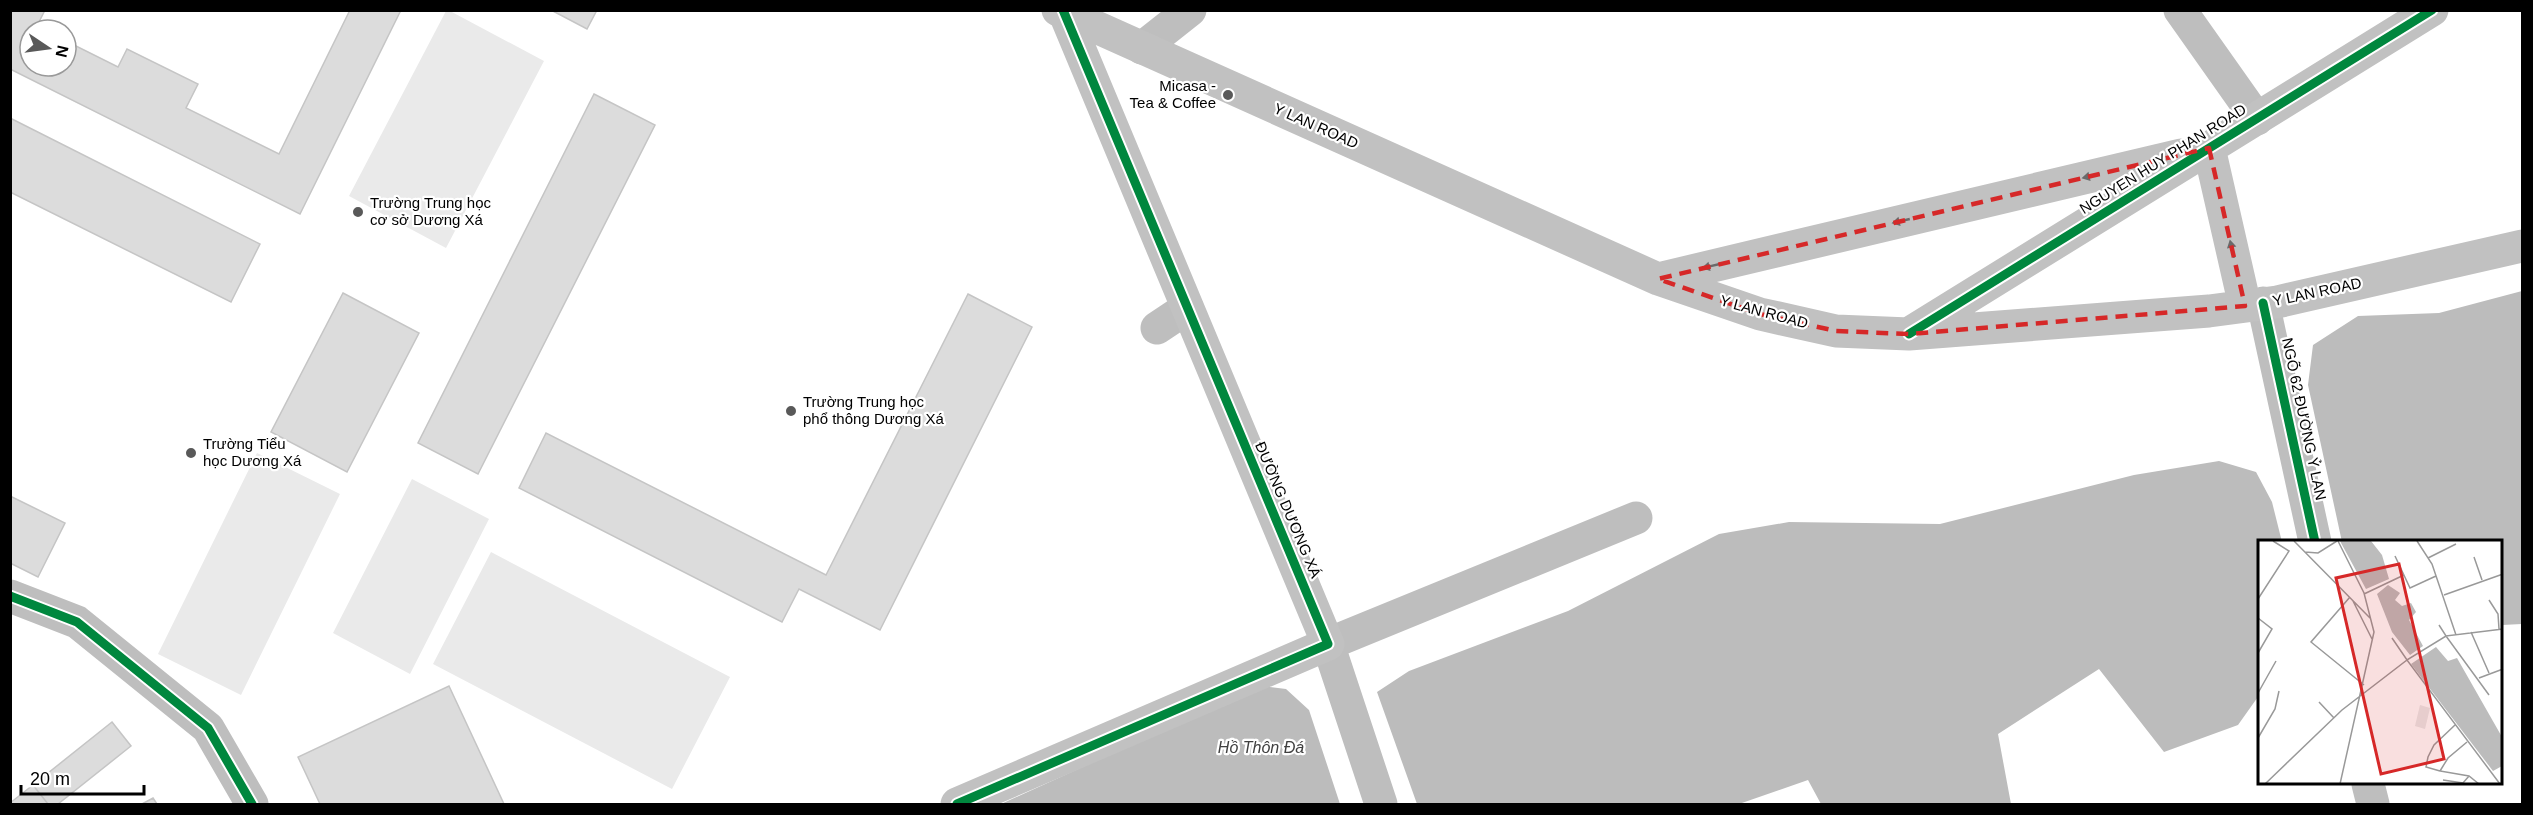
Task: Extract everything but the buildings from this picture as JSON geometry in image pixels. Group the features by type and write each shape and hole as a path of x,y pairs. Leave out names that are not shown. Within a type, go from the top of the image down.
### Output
{"main road":[{"name":"NGUYEN HUY PHAN ROAD","path":"1909,334 2433,10"},
{"name":"Y LAN ROAD","path":"1062,12 1658,279 1760,314 1836,331 1909,334 2209,311 2254,304 2523,246"},
{"name":"ĐƯỜNG DƯƠNG XÁ","path":"1062,12 1328,644"},
{"path":"1658,279 2209,148 2254,304"},
{"path":"957,804 1328,644"}],"street":[{"path":"1142,48 1190,10"},
{"path":"2180,10 2257,119"},
{"name":"NGÕ 62 ĐƯỜNG Ỷ LAN","path":"2254,304 2290,426 2315,540"},
{"path":"1157,328 1187,308"},
{"path":"1381,804 1328,644 1636,518"},
{"path":"10,597 77,622 208,728 252,804"},
{"path":"2368,785 2373,804"}],"highlighted area":[{"path":"2209,148 2245,306 1909,334 1836,331 1760,314 1658,279"}],"shaded area":[{"path":"446,11 450,11 544,61 446,248 349,196"},
{"path":"257,453 340,494 241,695 158,654"},
{"path":"412,479 489,519 410,674 333,633"},
{"path":"491,552 730,677 672,789 433,664"}],"water":[{"path":"2522,291 2522,624 2503,625 2503,540 2342,540 2308,385 2313,345 2358,316 2439,313"},
{"path":"2219,461 2256,472 2272,502 2282,540 2258,540 2258,697 2238,725 2164,752 2099,669 1998,734 2011,804 1821,804 1808,780 1739,804 1417,804 1377,692 1409,671 1568,611 1719,534 1789,522 1940,524 2134,475"},
{"name":"Hồ Thôn Đá","path":"1261,686 1286,689 1309,710 1340,804 1001,804"}],"cycle path":[{"path":"957,804 1328,644 1063,10"},
{"path":"1909,334 2432,10"},
{"path":"2263,303 2315,540"},
{"path":"10,596 77,622 208,728 252,804"}],"place":[{"name":"Micasa - Tea & Coffee","path":"1228,95"},
{"name":"Trường Trung học cơ sở Dương Xá","path":"358,212"},
{"name":"Trường Trung học phổ thông Dương Xá","path":"791,411"},
{"name":"Trường Tiểu học Dương Xá","path":"191,453"}]}
